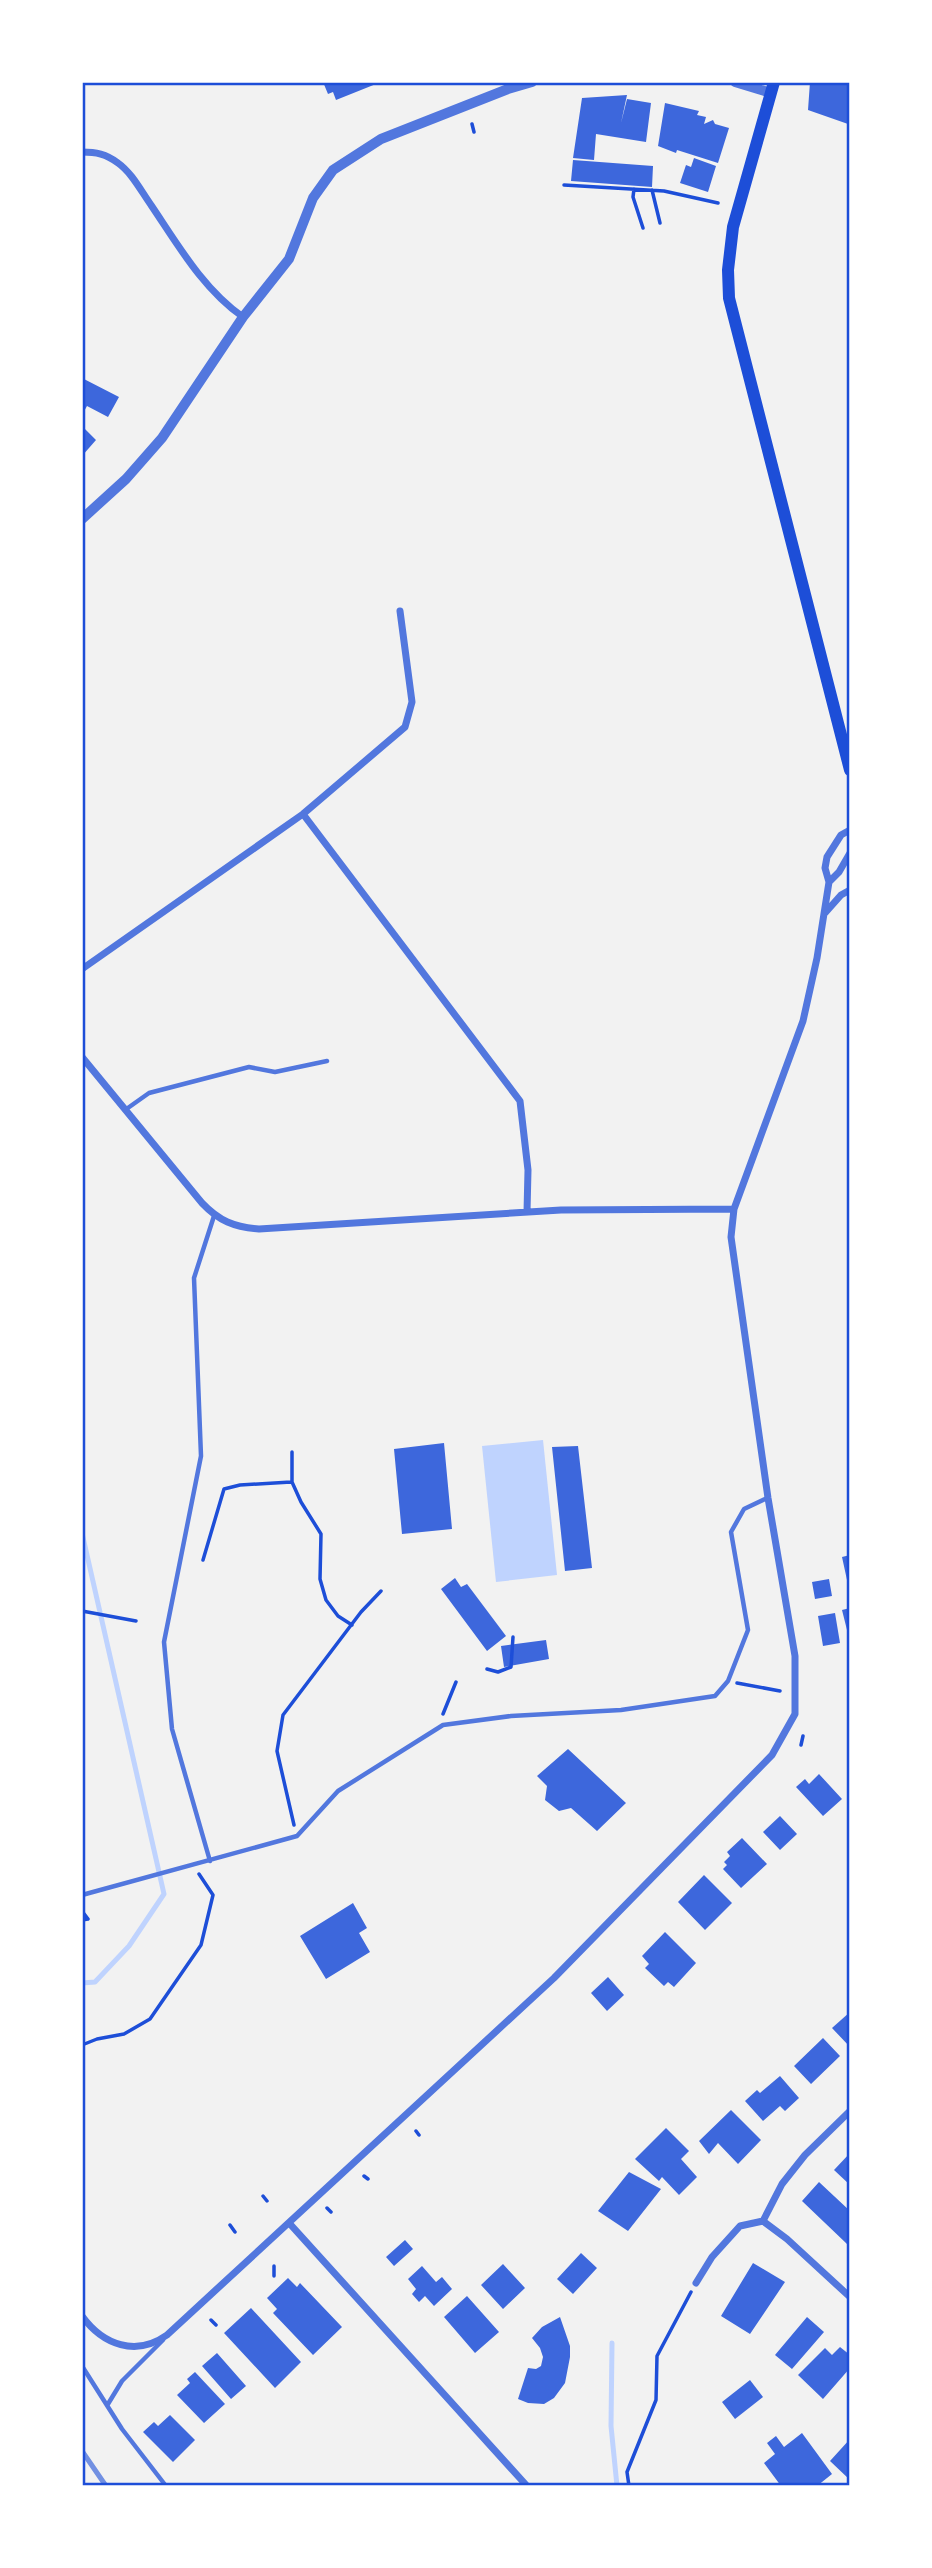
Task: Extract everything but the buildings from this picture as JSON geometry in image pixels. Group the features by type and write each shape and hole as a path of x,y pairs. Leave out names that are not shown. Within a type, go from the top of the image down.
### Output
{"main road":[{"path":"773,88 733,228 728,270 729,298 850,771"}],"street":[{"path":"82,519 126,479 162,438 243,317 289,259 313,198 333,170 382,139 496,93 532,82"},
{"path":"734,82 773,88"},
{"path":"82,152 108,157 127,171 197,272 227,305 243,317"},
{"path":"82,969 303,814 405,727 412,702 400,611"},
{"path":"303,814 520,1101 528,1170 527,1212"},
{"path":"82,2316 107,2340 126,2346 149,2345 173,2330 554,1978 772,1755 794,1714 795,1656 768,1498 731,1237 734,1209 798,1037 808,999 829,882 825,869 830,850 841,835 850,830"},
{"path":"829,882 839,872 850,853"},
{"path":"824,915 841,895 850,890"},
{"path":"82,1058 214,1216 229,1224 259,1229 527,1212 734,1209"},
{"path":"763,2221 782,2184 805,2155 850,2111"},
{"path":"696,2283 712,2257 740,2226 763,2221 787,2239 850,2297"},
{"path":"290,2224 527,2486"}],"lane":[{"path":"124,1110 149,1093 249,1067 275,1072 327,1061"},
{"path":"210,1861 172,1729 164,1642 201,1456 194,1278 214,1216"},
{"path":"82,1895 297,1836 338,1791 443,1724 511,1716 621,1710 715,1696 728,1681 748,1630 731,1532 744,1509 768,1498"},
{"path":"108,2404 122,2381 173,2330"},
{"path":"82,2366 122,2429 166,2486"}],"path":[{"path":"472,124 474,132"},
{"path":"564,185 652,190 718,203"},
{"path":"634,190 633,197 643,228"},
{"path":"652,190 660,223"},
{"path":"292,1452 292,1482 301,1503 313,1517 321,1534 320,1579 326,1600 338,1616 352,1625"},
{"path":"203,1560 224,1489 240,1485 292,1482"},
{"path":"295,1830 277,1751 283,1715 381,1591"},
{"path":"85,1612 136,1621"},
{"path":"488,1669 498,1672 511,1667 513,1637"},
{"path":"728,1681 780,1691"},
{"path":"443,1714 456,1682"},
{"path":"801,1745 803,1735"},
{"path":"82,1836 82,1844"},
{"path":"82,2045 124,2034 150,2019 201,1945 213,1895 193,1865"},
{"path":"82,1911 88,1919 82,1920"},
{"path":"263,2196 267,2201"},
{"path":"230,2225 235,2232"},
{"path":"274,2266 274,2276"},
{"path":"629,2486 627,2472 656,2400 657,2356 696,2283"},
{"path":"211,2320 216,2325"}],"water":[{"path":"543,1440 557,1575 496,1582 482,1446"}],"waterway":[{"path":"82,1533 164,1894 129,1946 95,1982 82,1983"},
{"path":"612,2343 611,2426 617,2486"}],"railway":[{"path":"82,2451 106,2486"}]}
